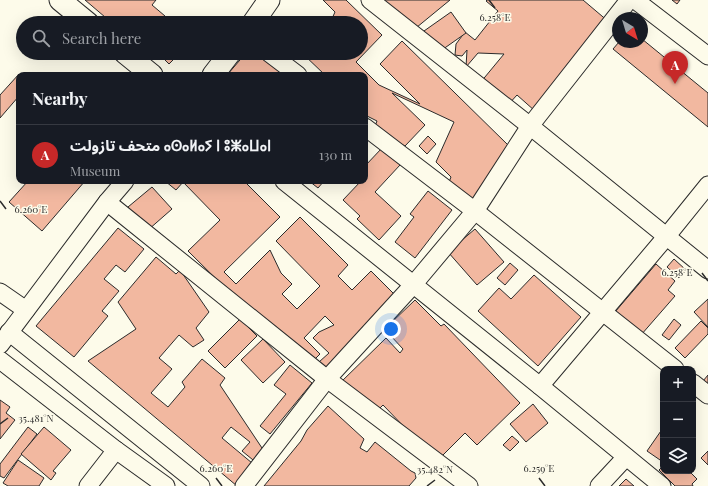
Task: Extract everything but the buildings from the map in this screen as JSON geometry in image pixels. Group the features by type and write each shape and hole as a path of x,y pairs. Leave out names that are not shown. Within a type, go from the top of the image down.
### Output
{"street":[{"path":"60,0 79,16"},
{"path":"258,16 269,0"},
{"path":"370,0 530,126 708,270"},
{"path":"244,486 327,379 413,285 475,211 530,126 629,0"},
{"path":"636,0 708,56"},
{"path":"134,60 148,72"},
{"path":"215,72 225,60"},
{"path":"278,60 294,72"},
{"path":"368,129 475,211 671,366"},
{"path":"122,184 107,202 4,338 201,486"},
{"path":"288,184 540,386 662,486"},
{"path":"540,386 708,185"},
{"path":"107,202 327,379 469,486"},
{"path":"0,292 26,310"},
{"path":"0,360 116,450 166,486"},
{"path":"696,385 708,395"},
{"path":"88,486 116,450"},
{"path":"600,486 626,457"}],"place":[{"name":"متحف تازولت ⴰⵙⴰⵍⴰⵢ ⵏ ⵓⵥⴰⵡⴰⵏ","path":"675,84"}]}
